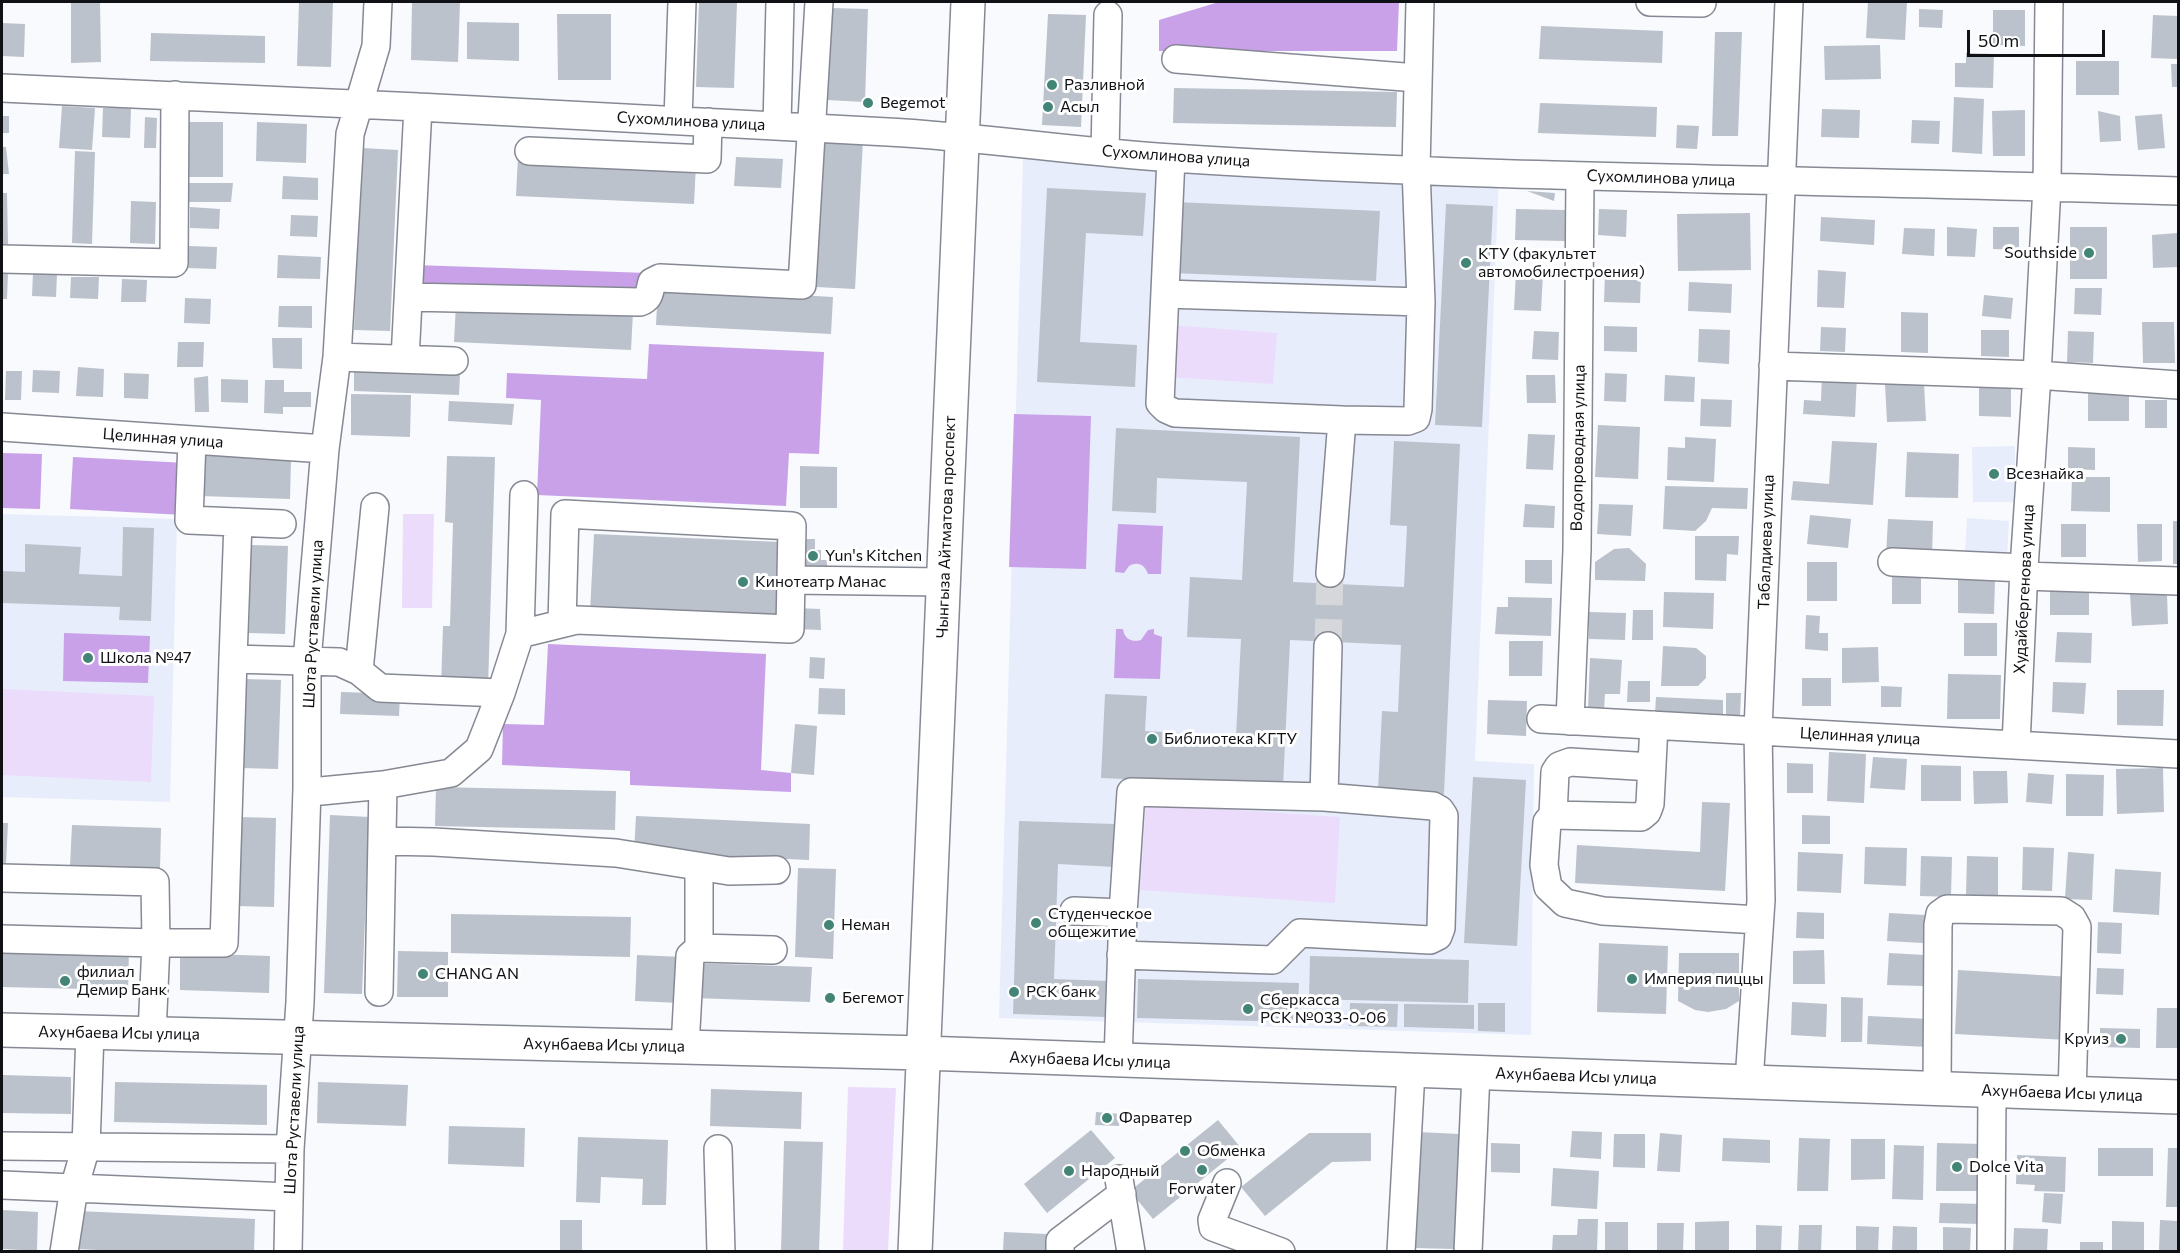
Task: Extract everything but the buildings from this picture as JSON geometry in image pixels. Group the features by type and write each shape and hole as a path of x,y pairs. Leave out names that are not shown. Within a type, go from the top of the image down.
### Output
{"main road":[{"name":"Чынгыза Айтматова проспект","path":"915,1251 968,2"},
{"name":"Ахунбаева Исы улица","path":"2,1030 923,1053 2178,1098"}],"street":[{"name":"Шота Руставели улица","path":"288,1251 290,1149 298,1038 307,789 307,661 325,449 337,357 350,134 376,46 378,2"},
{"path":"678,120 682,2"},
{"path":"777,126 780,2"},
{"path":"409,297 640,302 646,300 649,295 652,282 660,278 802,285 819,2"},
{"path":"1171,158 1160,402 1166,409 1175,413 1342,420 1400,421 1416,418 1421,302 1416,169 1420,2"},
{"path":"1650,2 1702,3"},
{"name":"Табалдиева улица","path":"1749,1082 1759,920 1758,730 1789,2"},
{"name":"Худайбергенова улица","path":"2016,745 2047,186 2049,2"},
{"path":"1105,152 1108,15"},
{"path":"1176,58 1418,78"},
{"name":"Сухомлинова улица","path":"2,88 359,104 962,136 1021,145 1171,158 1580,176 2178,191"},
{"path":"2,259 174,263 175,95"},
{"path":"405,359 418,107"},
{"path":"529,151 707,159 708,122"},
{"name":"Водопроводная улица","path":"1570,721 1576,550 1580,176"},
{"path":"1165,294 1421,302"},
{"path":"337,357 454,361"},
{"path":"1773,366 2037,375 2178,385"},
{"path":"1330,573 1342,420"},
{"name":"Целинная улица","path":"2,427 325,449"},
{"path":"192,440 189,520 282,524"},
{"path":"307,789 321,791 383,785 451,773 479,749 501,693 520,634 524,495"},
{"path":"360,671 375,507"},
{"path":"520,634 577,620 790,630 792,526 565,514 562,623"},
{"path":"2,939 224,943 238,522"},
{"path":"1892,562 2178,581"},
{"path":"792,580 943,582"},
{"path":"1324,797 1328,646"},
{"path":"233,659 339,662 360,671 380,688 501,693"},
{"name":"Целинная улица","path":"1540,719 2178,754"},
{"path":"1553,815 1641,817 1647,812 1650,804 1654,725"},
{"path":"1652,767 1570,762 1559,766 1555,772 1553,815 1547,822 1544,865 1548,887 1564,903 1603,911 1759,920"},
{"path":"378,992 383,785"},
{"path":"1118,1061 1121,955 1123,913 1131,792 1324,797 1433,806 1444,816 1441,928 1438,936 1430,940 1300,933 1273,960 1121,955"},
{"path":"382,841 616,853 729,871 776,870"},
{"path":"699,867 699,948"},
{"path":"2,878 155,882 156,943 152,1034"},
{"path":"1937,1089 1938,925 1940,914 1947,909 2061,911 2072,918 2077,927 2072,1094"},
{"path":"1074,911 1123,913"},
{"path":"685,1047 690,956 699,948 773,950"},
{"path":"64,1251 74,1188 86,1147 90,1032"},
{"path":"1401,1251 1411,1071"},
{"path":"1468,1251 1476,1073"},
{"path":"1991,1251 1992,1091"},
{"path":"2,1146 290,1149"},
{"path":"717,1149 721,1251"},
{"path":"1227,1183 1212,1222 1213,1227 1281,1251"},
{"path":"2,1185 289,1197"},
{"path":"1060,1251 1060,1241 1120,1186 1131,1251"}],"shaded area":[{"path":"1219,2 1399,2 1397,51 1159,51 1159,20"},
{"path":"1023,158 1499,176 1475,761 1534,764 1531,1035 999,1018"},
{"path":"415,265 648,273 647,295 413,293"},
{"path":"1171,325 1277,333 1273,384 1168,377"},
{"path":"649,344 824,352 819,454 789,453 786,506 537,495 541,400 506,398 507,373 647,379"},
{"path":"1014,414 1091,416 1086,569 1009,567"},
{"name":"Всезнайка","path":"2015,446 2015,502 1973,502 1972,447"},
{"path":"2,453 42,454 40,509 2,508"},
{"path":"73,457 186,463 184,515 70,509"},
{"name":"Школа №47","path":"2,514 177,519 170,802 2,797"},
{"path":"403,514 434,514 432,608 402,608"},
{"name":"Всезнайка","path":"1967,518 2009,521 2007,556 1965,553"},
{"path":"1118,524 1163,526 1161,574 1148,574 1143,566 1138,564 1129,566 1124,573 1115,572"},
{"path":"1116,629 1123,629 1126,637 1134,641 1141,640 1148,630 1154,629 1154,634 1162,637 1160,679 1114,678"},
{"path":"64,633 150,636 148,683 63,681"},
{"path":"548,644 766,654 761,770 791,773 791,792 630,785 630,771 502,765 503,724 544,725"},
{"path":"2,689 154,696 151,782 2,775"},
{"path":"1146,804 1340,817 1335,903 1140,890"},
{"path":"848,1087 896,1088 888,1251 843,1251"}],"tunnel":[{"path":"1328,646 1330,573"}],"place":[{"name":"Разливной","path":"1052,85"},
{"name":"Begemot","path":"868,103"},
{"name":"Асыл","path":"1048,107"},
{"name":"Southside","path":"2089,253"},
{"name":"КТУ (факультет автомобилестроения)","path":"1466,263"},
{"name":"Всезнайка","path":"1994,474"},
{"name":"Yun's Kitchen","path":"813,556"},
{"name":"Кинотеатр Манас","path":"743,582"},
{"name":"Школа №47","path":"88,658"},
{"name":"Библиотека КГТУ","path":"1152,739"},
{"name":"Студенческое общежитие","path":"1036,923"},
{"name":"Неман","path":"829,925"},
{"name":"CHANG AN","path":"423,974"},
{"name":"Империя пиццы","path":"1632,979"},
{"name":"филиал Демир Банк","path":"65,981"},
{"name":"РСК банк","path":"1014,992"},
{"name":"Бегемот","path":"830,998"},
{"name":"Сберкасса РСК №033-0-06","path":"1248,1009"},
{"name":"Круиз","path":"2121,1039"},
{"name":"Фарватер","path":"1107,1118"},
{"name":"Обменка","path":"1185,1151"},
{"name":"Dolce Vita","path":"1957,1167"},
{"name":"Forwater","path":"1202,1170"},
{"name":"Народный","path":"1069,1171"}]}
